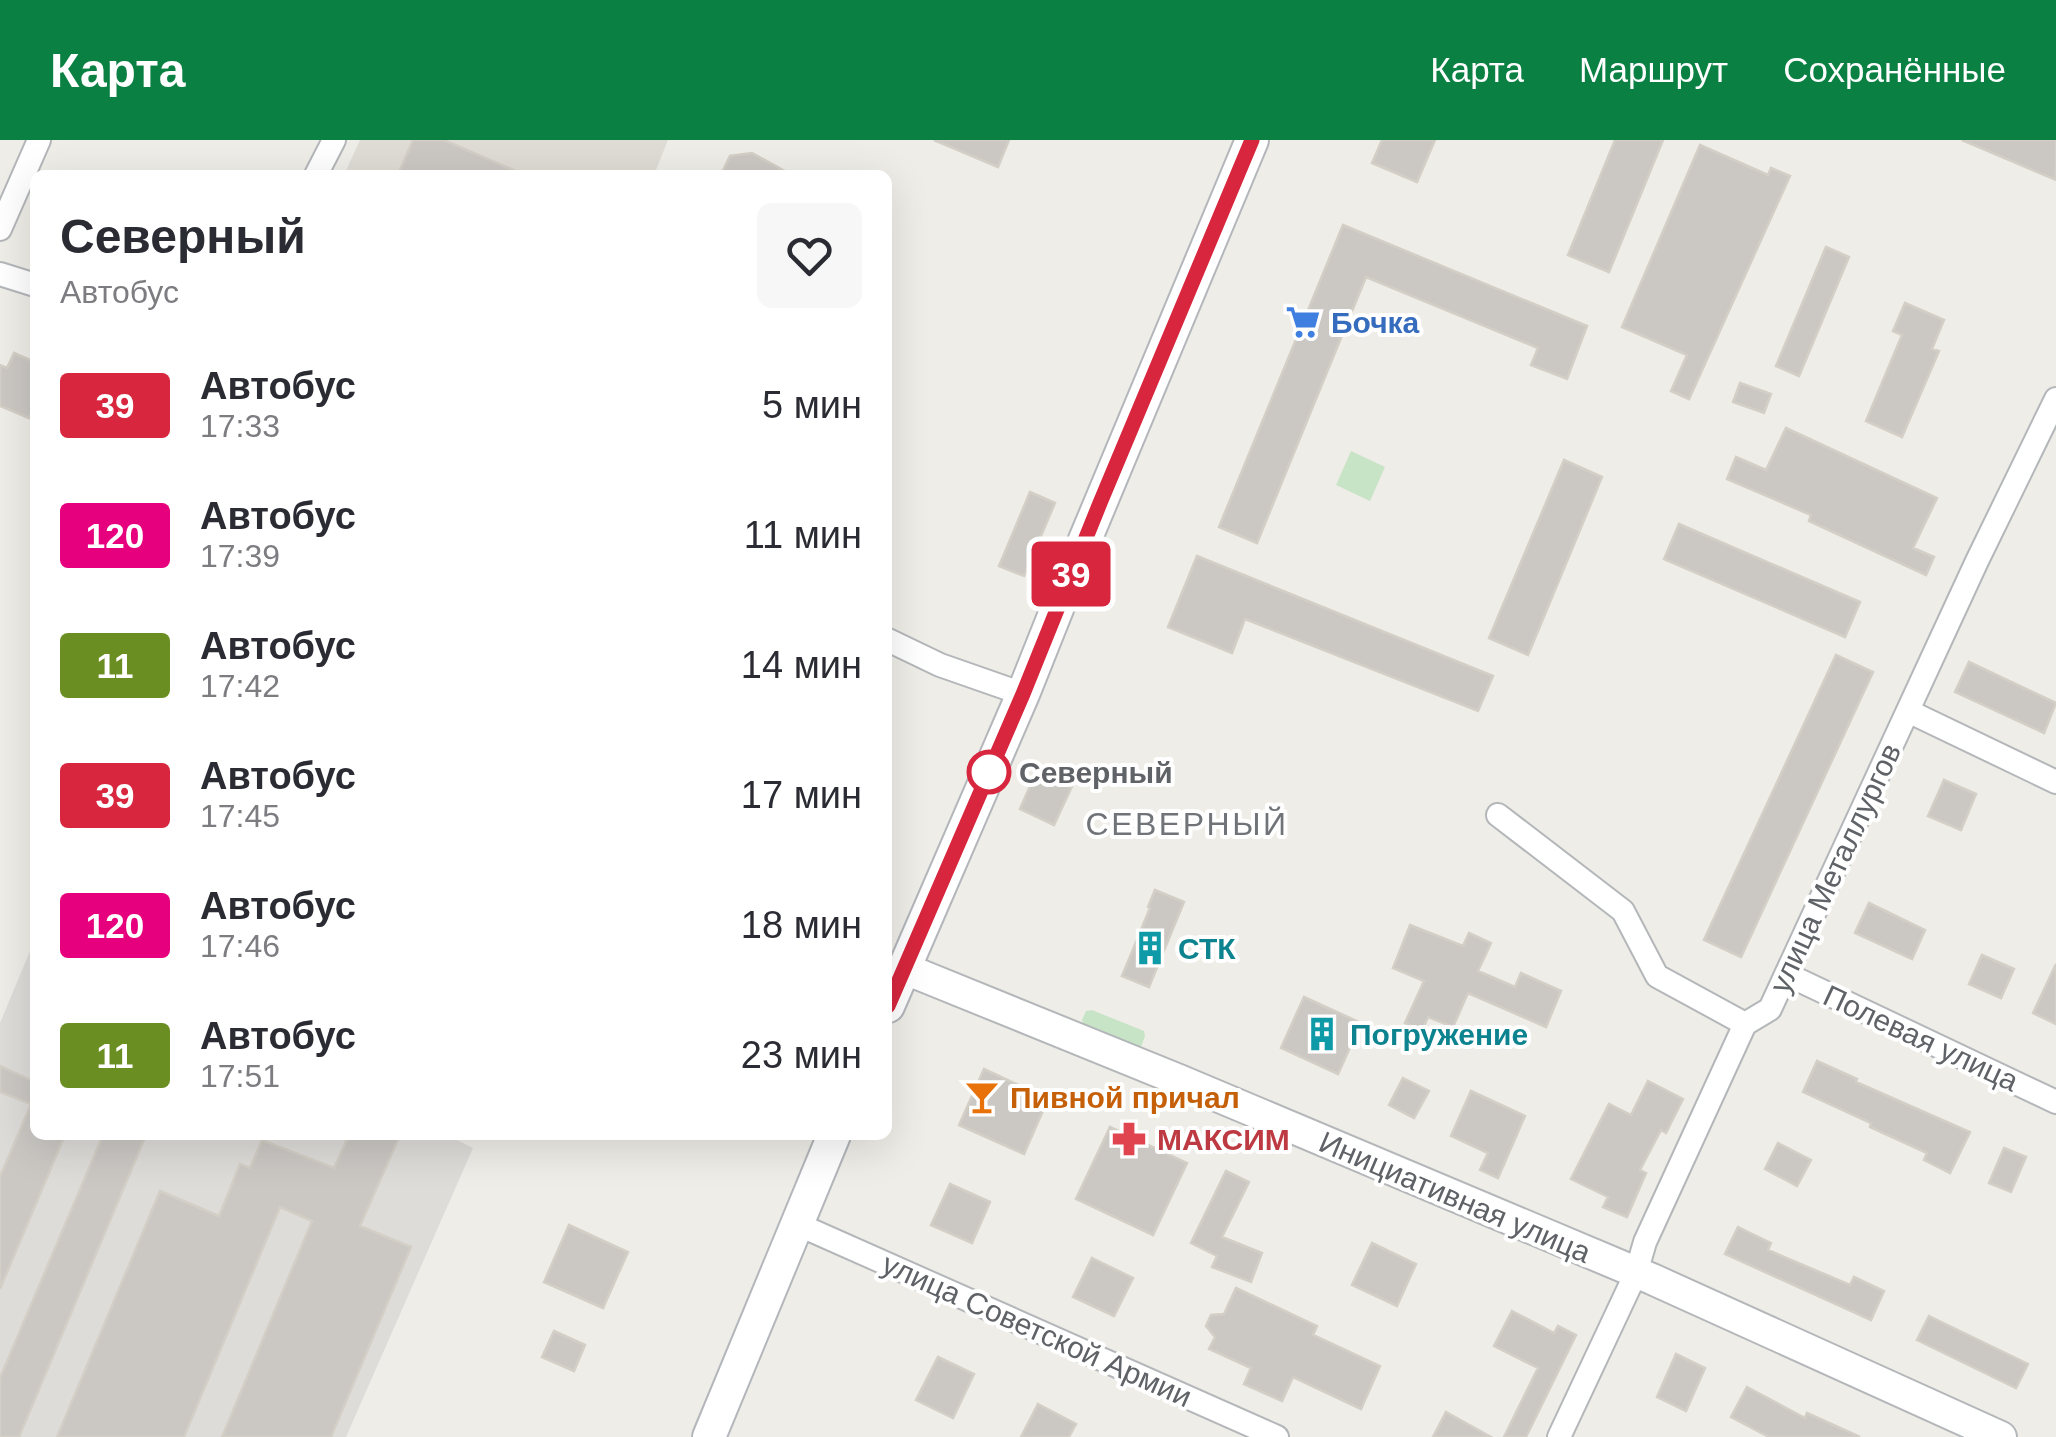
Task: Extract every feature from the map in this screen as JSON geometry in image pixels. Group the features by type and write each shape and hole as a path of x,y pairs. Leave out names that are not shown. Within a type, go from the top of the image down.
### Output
{"main road":[{"path":"892,996 1023,694 1252,140"},
{"path":"709,1437 832,1140"}],"street":[{"path":"0,230 39,140"},
{"path":"319,170 334,140"},
{"path":"0,274 30,284"},
{"name":"улица Металлургов","path":"1559,1437 1745,1024 1770,1010 1908,711 2051,423 2056,399"},
{"path":"892,642 1023,694"},
{"path":"1908,711 2056,782"},
{"path":"1498,815 1623,911 1657,976 1745,1024"},
{"name":"Инициативная улица","path":"904,968 1636,1273 2001,1437"},
{"name":"Полевая улица","path":"1786,974 2056,1102"},
{"name":"улица Советской Армии","path":"798,1224 1277,1437"}],"shaded area":[{"path":"360,140 668,140 656,170 346,170"},
{"path":"30,951 30,1140 457,1140 473,1148 346,1437 0,1437 0,1023"}],"green space":[{"path":"1351,451 1385,467 1370,501 1336,485"},
{"path":"1086,1011 1144,1031 1141,1047 1084,1025"}],"building":[{"path":"413,140 444,140 513,170 400,170"},
{"path":"934,140 1009,140 998,167"},
{"path":"1382,140 1435,140 1417,182 1372,163"},
{"path":"1615,140 1663,140 1609,272 1568,255"},
{"path":"1962,140 2056,140 2056,180"},
{"path":"1700,145 1768,175 1771,168 1790,176 1689,399 1671,391 1687,355 1622,327"},
{"path":"752,153 783,170 723,170 730,156"},
{"path":"1343,225 1587,326 1567,379 1531,365 1538,348 1366,277 1257,543 1219,527"},
{"path":"1826,247 1849,257 1799,376 1776,366"},
{"path":"1905,303 1944,320 1932,349 1939,351 1902,437 1866,421 1902,335 1893,331"},
{"path":"14,353 30,360 29,418 0,406 0,365 7,368"},
{"path":"1740,383 1771,394 1764,413 1733,402"},
{"path":"1786,428 1937,498 1913,548 1934,557 1926,575 1809,521 1811,515 1727,479 1736,457 1766,470"},
{"path":"1564,460 1602,477 1528,655 1489,638"},
{"path":"1030,492 1055,503 1024,576 999,566"},
{"path":"1679,524 1860,602 1845,637 1664,559"},
{"path":"1197,556 1493,676 1478,711 1245,619 1232,653 1168,627"},
{"path":"1836,655 1873,672 1741,957 1704,940"},
{"path":"1969,662 2056,703 2044,733 1955,692"},
{"path":"1038,768 1073,784 1054,825 1020,809"},
{"path":"1944,780 1976,794 1961,830 1928,816"},
{"name":"СТК","path":"1155,890 1184,902 1149,987 1122,976"},
{"path":"1869,903 1925,930 1912,959 1855,933"},
{"path":"1410,925 1463,946 1469,933 1491,943 1478,971 1515,987 1521,973 1561,991 1546,1027 1468,993 1453,1027 1428,1017 1422,1031 1405,1023 1424,981 1393,968"},
{"path":"1982,955 2014,969 2001,998 1969,984"},
{"path":"2056,964 2056,1024 2033,1013"},
{"name":"Погружение","path":"1304,997 1361,1023 1338,1074 1281,1048"},
{"path":"1817,1061 1970,1132 1950,1173 1924,1160 1927,1153 1803,1092"},
{"path":"0,1066 30,1080 30,1104 0,1092"},
{"path":"984,1069 1048,1099 1024,1154 959,1125"},
{"path":"1403,1078 1429,1091 1414,1118 1389,1105"},
{"path":"1648,1081 1683,1099 1666,1133 1661,1130 1640,1170 1646,1173 1627,1217 1603,1207 1608,1197 1571,1179 1609,1104 1631,1115"},
{"path":"1471,1091 1525,1116 1498,1178 1480,1170 1488,1153 1451,1136"},
{"path":"30,1106 30,1140 63,1140 0,1289 0,1177"},
{"path":"1110,1127 1187,1163 1153,1235 1076,1199"},
{"path":"101,1140 144,1140 19,1437 0,1437 0,1378"},
{"path":"262,1140 334,1168 347,1140 398,1140 360,1226 411,1247 331,1437 222,1437 312,1221 280,1207 184,1437 57,1437 160,1191 219,1216 240,1164 250,1168"},
{"path":"1778,1143 1811,1160 1797,1186 1765,1169"},
{"path":"2004,1148 2026,1157 2011,1192 1989,1183"},
{"path":"1226,1171 1249,1182 1222,1237 1262,1253 1251,1282 1212,1267 1217,1256 1191,1243"},
{"path":"950,1184 990,1202 972,1243 931,1225"},
{"path":"569,1225 628,1252 603,1308 544,1282"},
{"path":"1738,1227 1771,1243 1768,1250 1850,1285 1854,1277 1884,1291 1871,1320 1725,1254"},
{"path":"1372,1243 1416,1264 1397,1306 1352,1285"},
{"path":"1092,1258 1133,1278 1114,1316 1073,1297"},
{"path":"1236,1288 1317,1326 1313,1335 1380,1366 1361,1409 1293,1377 1282,1401 1244,1384 1251,1368 1209,1349 1215,1337 1206,1326 1211,1315 1224,1314"},
{"path":"1512,1311 1554,1333 1558,1326 1576,1335 1526,1437 1504,1437 1538,1368 1494,1346"},
{"path":"1929,1316 2028,1364 2016,1388 1917,1340"},
{"path":"554,1331 585,1345 574,1371 542,1357"},
{"path":"1676,1354 1705,1368 1686,1411 1657,1397"},
{"path":"938,1357 974,1374 953,1418 916,1400"},
{"path":"1747,1387 1805,1418 1807,1413 1860,1437 1769,1437 1731,1417"},
{"path":"1038,1404 1076,1424 1069,1437 1021,1437"},
{"path":"1446,1412 1491,1437 1433,1437"}],"bus line":[{"name":"39","path":"892,997 1023,694 1252,140"}],"place":[{"name":"Бочка","path":"1303,322"},
{"name":"Северный","path":"989,772"},
{"name":"СТК","path":"1150,948"},
{"name":"Погружение","path":"1322,1034"},
{"name":"Пивной причал","path":"982,1097"},
{"name":"МАКСИМ","path":"1129,1139"}],"district":[{"name":"СЕВЕРНЫЙ","path":"1187,824"}]}
